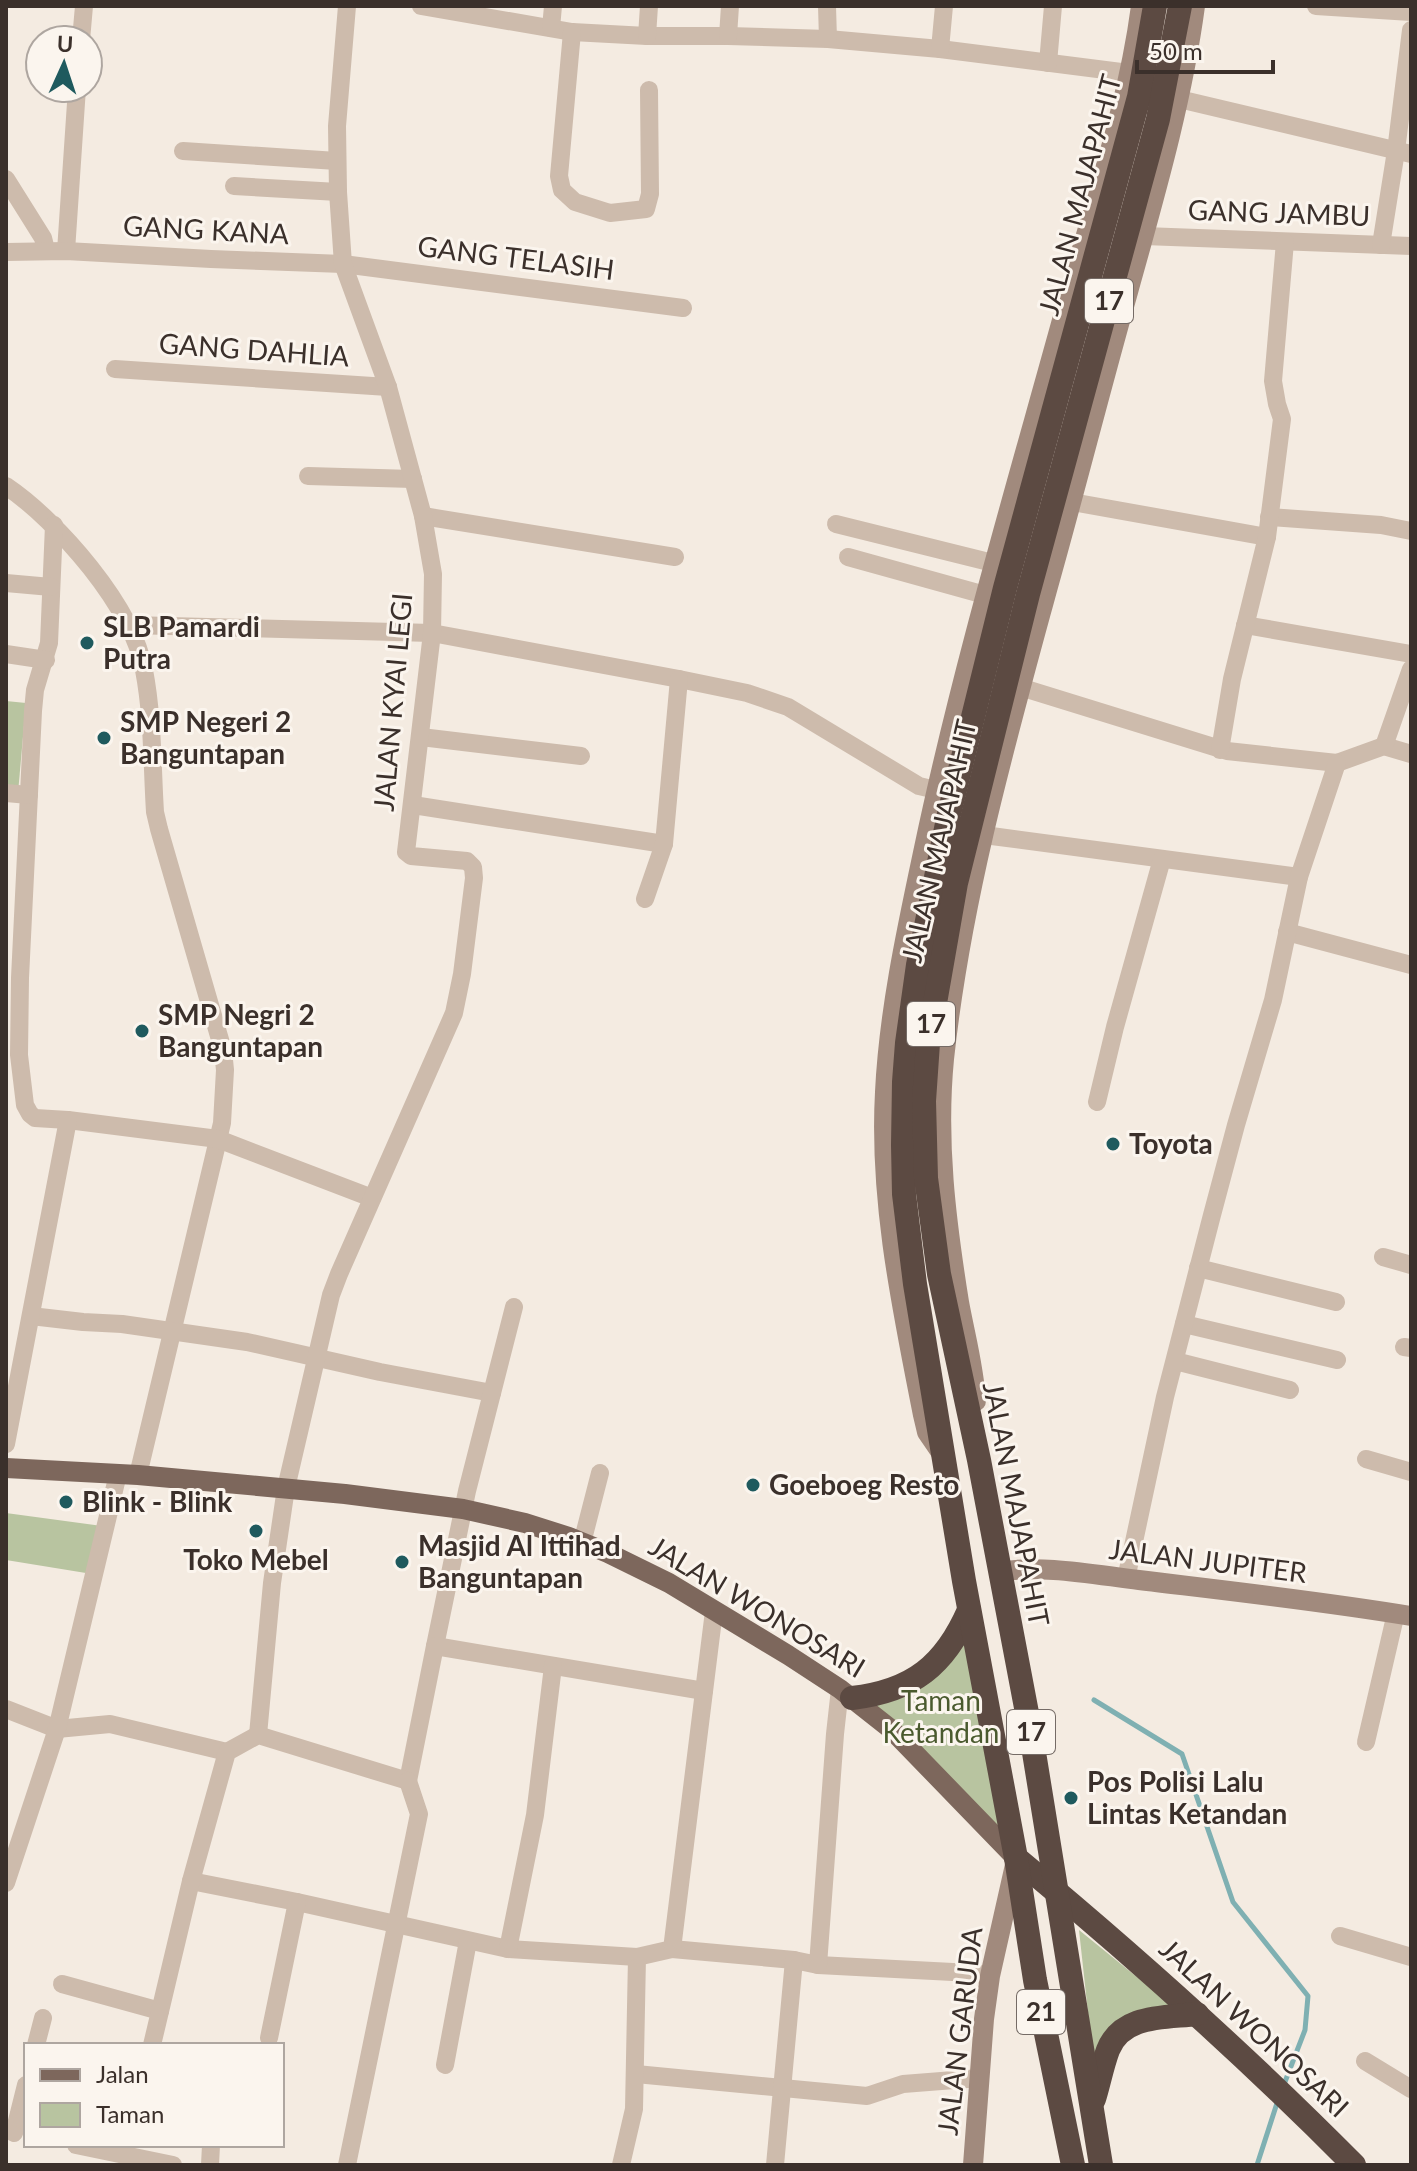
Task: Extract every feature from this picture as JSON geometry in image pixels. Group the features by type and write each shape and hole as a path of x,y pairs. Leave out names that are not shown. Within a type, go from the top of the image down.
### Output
{"highway":[{"name":"JALAN MAJAPAHIT","path":"1016,1858 969,1610 915,1284 904,1194 906,1056 918,965 949,814 1080,286 1139,97 1155,6"},
{"name":"JALAN MAJAPAHIT","path":"1058,1892 979,1460 939,1274 926,1178 924,1101 928,1043 1006,592 1158,119 1180,6"},
{"path":"846,1693 889,1691 923,1674 943,1656 969,1610"},
{"name":"JALAN WONOSARI","path":"1016,1858 1197,2014 1354,2165"},
{"name":"21","path":"1016,1858 1035,1985 1073,2165"},
{"name":"21","path":"1058,1892 1101,2165"},
{"name":"21","path":"1092,2108 1108,2051 1119,2033 1139,2021 1197,2014"}],"main road":[{"name":"JALAN WONOSARI","path":"6,1468 128,1474 286,1488 463,1509 525,1523 608,1553 669,1583 846,1693 892,1730 1016,1858"}],"street":[{"name":"JALAN KYAI LEGI","path":"347,6 337,126 343,264 388,387 423,516 433,574 432,633 406,852 411,856 467,861 473,867 474,878 457,1003 372,1198"},
{"path":"421,6 572,32 828,39 940,49 1129,73"},
{"path":"551,28 553,6"},
{"path":"647,36 649,6"},
{"path":"728,36 730,6"},
{"path":"827,6 828,39"},
{"path":"940,49 944,6"},
{"path":"1048,63 1053,6"},
{"path":"943,1456 927,1432 925,1423 901,1304 888,1207 884,1094 888,1039 936,790 1006,592 993,563 1080,286 1125,94 1141,6"},
{"path":"979,1460 975,1385 959,1302 941,1156 944,1061 958,962 984,835 1020,687 1179,99 1195,6"},
{"path":"1316,6 1411,12"},
{"path":"1381,245 1404,152 1411,30"},
{"path":"572,32 559,176 562,190 575,202 610,213 646,209 650,194 649,90"},
{"path":"1179,99 1404,152"},
{"path":"66,251 76,104"},
{"path":"183,151 337,161"},
{"path":"6,179 43,238 46,250"},
{"path":"234,186 338,192"},
{"name":"GANG JAMBU","path":"1144,236 1411,246"},
{"path":"1220,750 1232,679 1267,537 1282,419 1273,381 1285,242"},
{"name":"GANG KANA","path":"6,252 46,250 343,264"},
{"name":"GANG TELASIH","path":"343,264 683,308"},
{"name":"GANG DAHLIA","path":"115,369 388,387"},
{"path":"308,476 413,479"},
{"path":"6,486 54,525 130,625 144,669 155,812 222,1040 225,1070 222,1123 171,1332 57,1729 6,1883"},
{"path":"1072,502 1267,537"},
{"path":"423,516 675,557"},
{"path":"1269,517 1381,525 1411,531"},
{"path":"836,524 993,563"},
{"path":"54,525 49,643 35,693 29,795 15,892 19,1055 25,1105 35,1118 218,1139 372,1198 335,1284 286,1488 272,1583 258,1735"},
{"path":"848,557 1006,592"},
{"path":"6,583 51,587"},
{"path":"130,625 432,633 679,679 747,693 788,707 919,786 936,790"},
{"path":"1245,625 1411,654"},
{"path":"6,654 46,660"},
{"path":"1384,746 1411,669"},
{"path":"645,899 664,844 679,679"},
{"path":"1020,687 1220,750 1337,763 1384,746 1411,754"},
{"path":"421,737 581,756"},
{"path":"1126,1579 1184,1324 1236,1125 1265,1029 1299,877 1337,763"},
{"path":"6,793 29,795"},
{"path":"413,805 664,844"},
{"path":"984,835 1299,877"},
{"path":"1097,1102 1162,859"},
{"path":"1287,932 1411,965"},
{"path":"6,1444 68,1120"},
{"path":"1383,1257 1411,1265"},
{"path":"1198,1268 1336,1302"},
{"path":"347,2165 419,1814 408,1781 463,1509 514,1307"},
{"path":"31,1316 122,1324 247,1342 492,1393"},
{"path":"1184,1324 1337,1360"},
{"path":"1175,1361 1290,1390"},
{"path":"1366,1459 1411,1472"},
{"path":"582,1543 600,1473"},
{"name":"JALAN JUPITER","path":"999,1572 1021,1568 1293,1598 1404,1614"},
{"path":"672,1949 714,1611"},
{"path":"1366,1742 1404,1614"},
{"path":"435,1646 704,1691"},
{"path":"508,1949 535,1815 553,1666"},
{"path":"818,1965 846,1693"},
{"path":"6,1709 57,1729 110,1724 227,1752 258,1735 408,1781"},
{"path":"152,2043 191,1881 227,1752"},
{"name":"JALAN GARUDA","path":"973,2165 990,1976 1016,1858"},
{"path":"191,1881 508,1949 637,1957 672,1949 818,1965 990,1976"},
{"path":"269,2038 297,1902"},
{"path":"1340,1936 1411,1957"},
{"path":"445,2065 468,1941"},
{"path":"621,2165 634,2109 637,1957"},
{"path":"775,2165 794,1960"},
{"path":"62,1984 160,2011"},
{"path":"37,2043 43,2018"},
{"path":"1365,2061 1411,2089"},
{"path":"636,2074 867,2096 903,2084 980,2078"},
{"path":"15,2133 24,2094"},
{"path":"97,2147 128,2150 173,2165"}],"green space":[{"path":"6,701 26,703 18,793 6,792"},
{"path":"6,1513 102,1526 92,1574 6,1560"},
{"name":"Taman Ketandan","path":"966,1638 1004,1839 869,1709 903,1693"},
{"path":"1079,1930 1175,2008 1140,2017 1094,2067"}],"waterway":[{"path":"1094,1700 1182,1754 1233,1902 1308,1996 1305,2030 1283,2087"},
{"path":"1257,2165 1278,2100"}],"place":[{"name":"SLB Pamardi Putra","path":"87,643"},
{"name":"SMP Negeri 2 Banguntapan","path":"104,738"},
{"name":"SMP Negri 2 Banguntapan","path":"142,1031"},
{"name":"Toyota","path":"1113,1144"},
{"name":"Goeboeg Resto","path":"753,1485"},
{"name":"Blink - Blink","path":"66,1502"},
{"name":"Toko Mebel","path":"256,1531"},
{"name":"Masjid Al Ittihad Banguntapan","path":"402,1562"},
{"name":"Pos Polisi Lalu Lintas Ketandan","path":"1071,1798"}]}
